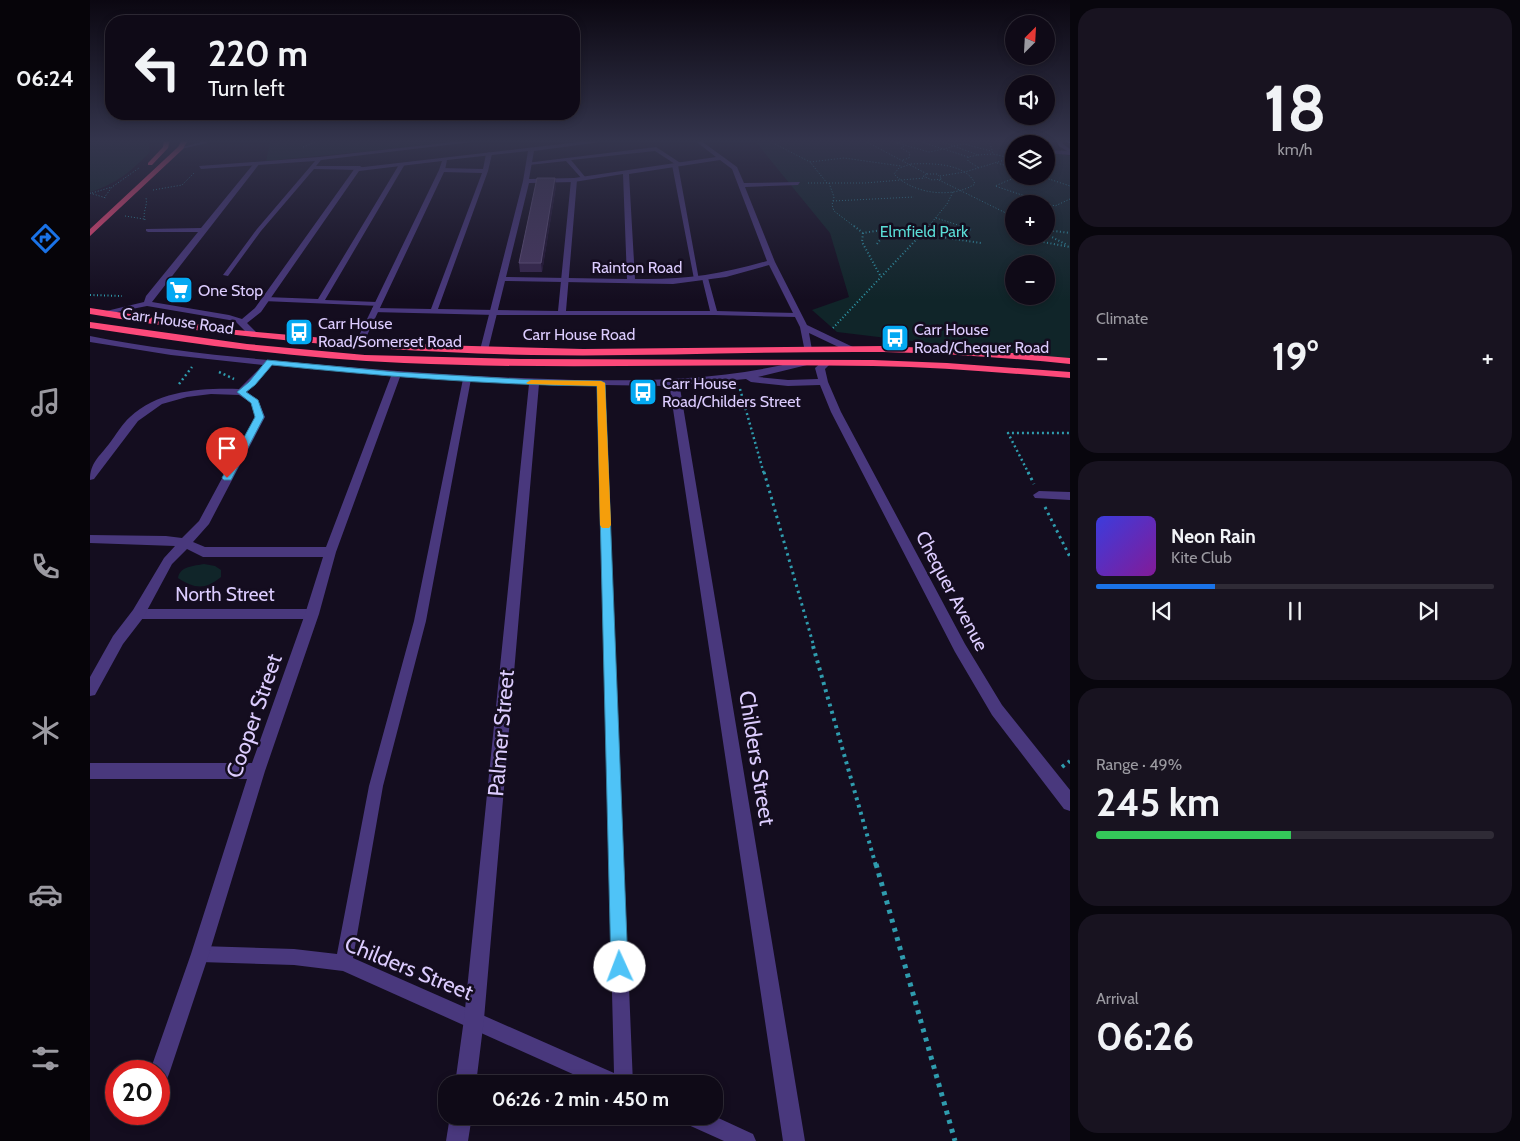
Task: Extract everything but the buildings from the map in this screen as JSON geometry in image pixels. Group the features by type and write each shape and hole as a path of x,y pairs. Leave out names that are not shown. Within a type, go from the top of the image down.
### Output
{"highway":[{"path":"90,233 132,193"},
{"name":"Carr House Road","path":"90,311 194,328 359,344 484,350 952,351 1070,361"},
{"name":"Carr House Road","path":"90,325 196,342 304,353 402,360 826,363 924,366 1070,375"}],"street":[{"path":"147,304 233,193"},
{"path":"242,323 251,317 266,299 339,193"},
{"path":"359,344 431,193"},
{"path":"484,350 495,313 523,193"},
{"path":"627,193 631,281"},
{"path":"745,193 771,262 804,327 808,350"},
{"path":"148,230 205,230"},
{"name":"Rainton Road","path":"502,278 631,281 701,279 771,262"},
{"path":"102,313 147,304 229,317 242,323 254,335"},
{"path":"804,327 852,350"},
{"path":"90,339 121,346 198,358 270,362 396,375 534,383 670,384 737,377 804,363"},
{"path":"90,347 121,346"},
{"path":"90,476 134,419 168,398 203,392 245,389 270,362"},
{"path":"737,377 788,383 823,382 820,368 826,363"},
{"name":"Cooper Street","path":"164,1060 200,954 257,771 312,614 330,552 396,375"},
{"name":"Chequer Avenue","path":"823,382 836,412 960,648 997,710 1070,803"},
{"name":"Palmer Street","path":"466,1075 474,1020 534,383"},
{"name":"Childers Street","path":"670,384 675,388 794,1141"},
{"name":"North Street","path":"90,690 118,640 138,614 168,561 203,524 260,417 255,402 245,389"},
{"path":"1039,495 1070,496"},
{"path":"90,539 166,540 185,543 203,552 330,552"},
{"path":"90,772 257,771"},
{"path":"457,1141 460,1125"}],"lane":[{"path":"226,275 259,230 290,193"},
{"path":"321,301 385,193"},
{"path":"434,311 477,193"},
{"path":"562,313 573,193"},
{"path":"683,193 701,279 714,314"},
{"path":"266,299 321,301 326,303 434,311 495,313 797,315"},
{"path":"344,963 376,786 420,621 467,379"},
{"path":"601,383 624,1075"},
{"name":"North Street","path":"138,614 312,614"},
{"name":"Childers Street","path":"200,954 294,957 344,963 598,1075"},
{"path":"711,1125 746,1141"}],"path":[{"path":"104,198 107,193"},
{"path":"832,193 834,212 863,233 888,229 921,236 981,243"},
{"path":"824,338 921,236 947,204 952,193"},
{"path":"963,193 1005,213"},
{"path":"1017,193 1055,206 1069,200"},
{"path":"144,195 147,202 143,214 144,219"},
{"path":"833,201 914,197"},
{"path":"122,216 144,219 150,224 145,229 148,230"},
{"path":"936,218 972,230"},
{"path":"877,244 888,229"},
{"path":"1055,231 1070,233"},
{"path":"863,233 862,242 881,278"},
{"path":"1055,238 1070,246"},
{"path":"1055,244 1070,246"},
{"path":"168,398 198,358 245,389"},
{"path":"737,377 955,1141"},
{"path":"1070,433 1008,432 1070,557"},
{"path":"1065,546 1070,547"}],"green space":[{"name":"Elmfield Park","path":"798,193 1070,193 1070,360 837,332 812,310 849,297 830,233"},
{"path":"204,564 215,566 221,570 221,577 205,586 195,586 178,578 184,569"}],"slow traffic":[{"path":"531,383 601,383 605,525"}],"place":[{"name":"One Stop","path":"179,290"},
{"name":"Carr House Road/Somerset Road","path":"299,332"},
{"name":"Carr House Road/Chequer Road","path":"895,338"},
{"name":"Carr House Road/Childers Street","path":"643,392"}],"route":[{"path":"227,478 260,417 255,402 241,392 252,383 270,362 396,375 534,383 601,383 620,967"}]}
